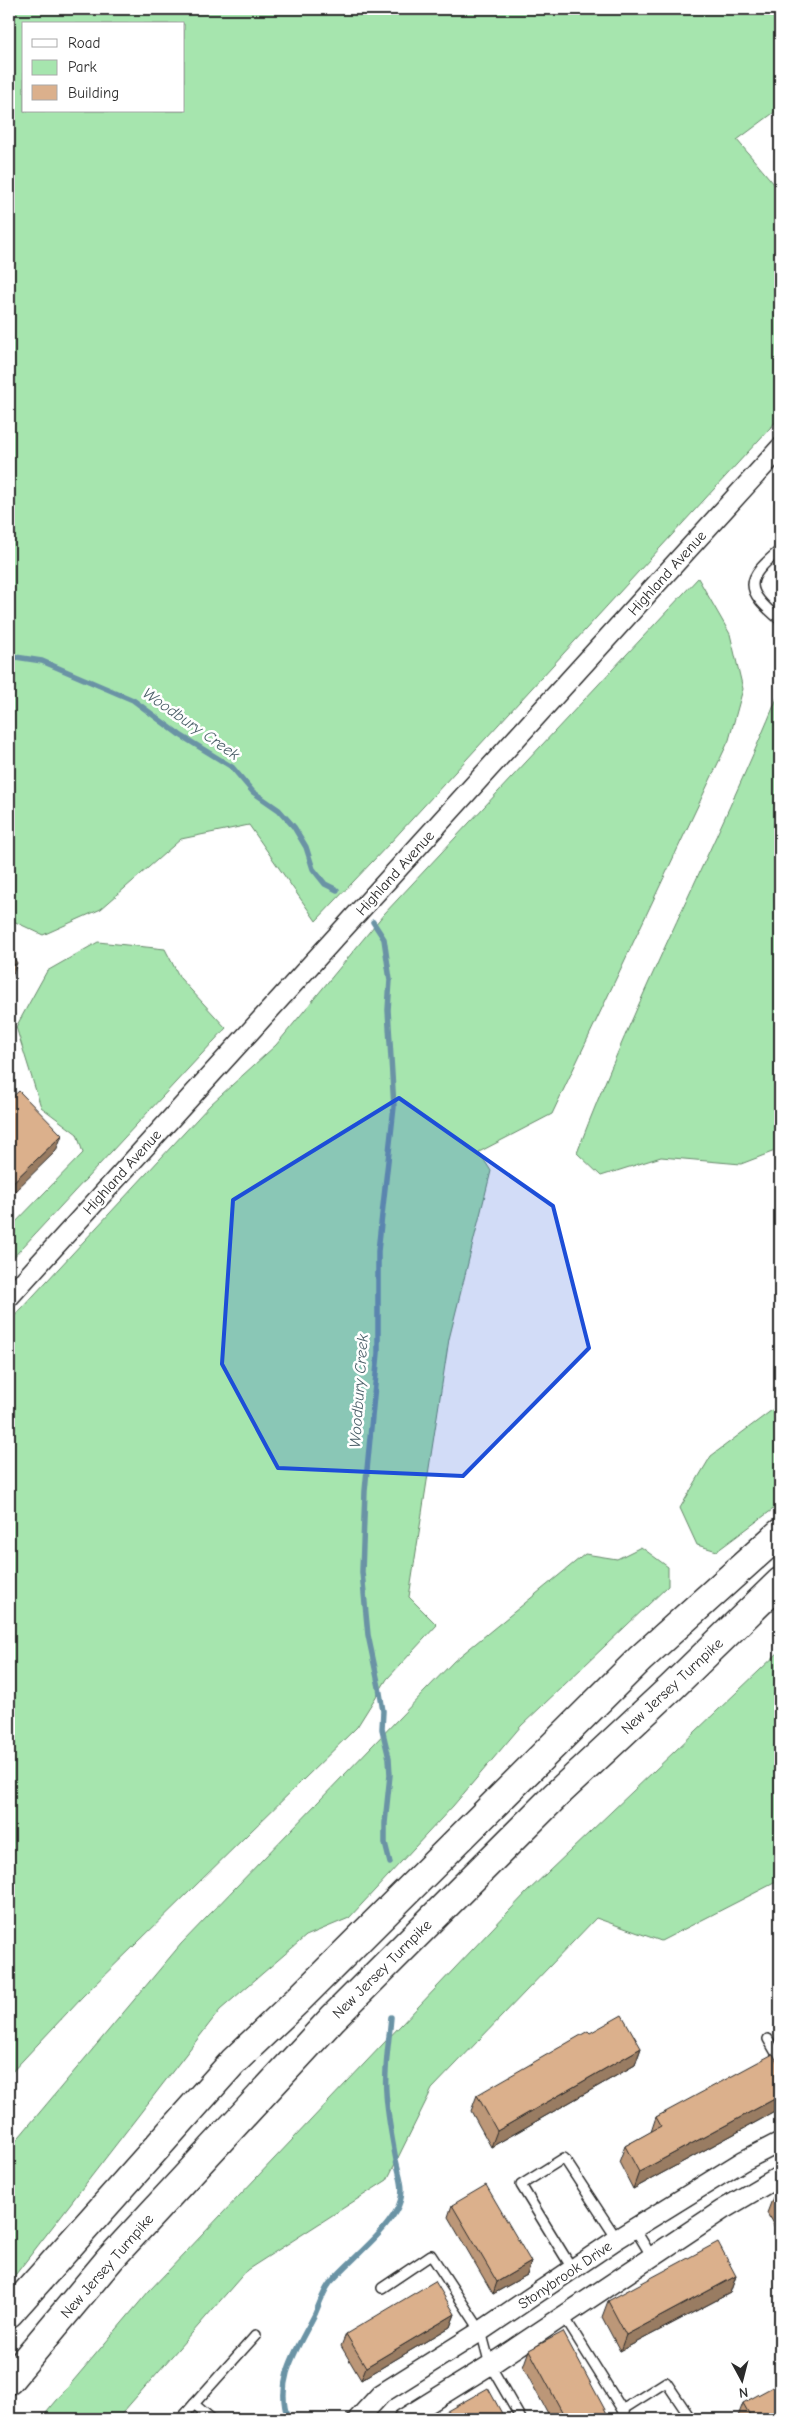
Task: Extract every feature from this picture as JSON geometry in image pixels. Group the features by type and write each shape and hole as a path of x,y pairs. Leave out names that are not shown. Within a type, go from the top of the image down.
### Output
{"highway":[{"path":"9,2314 233,2062 305,1993 640,1659 780,1533"},
{"name":"New Jersey Turnpike","path":"9,2380 110,2259 333,2018 556,1795 672,1687 780,1582"}],"street":[{"name":"Highland Avenue","path":"9,1297 780,448"},
{"name":"Stonybrook Drive","path":"358,2419 381,2394 481,2331 617,2239 743,2160 780,2142"},
{"path":"402,2419 490,2365 563,2314 722,2210 780,2176"}],"lane":[{"path":"780,550 761,566 752,580 754,593 780,620"},
{"path":"768,2038 780,2060"},
{"path":"573,2270 521,2185 564,2158 617,2239"},
{"path":"634,2229 652,2257"},
{"path":"382,2288 431,2255 481,2331 490,2365 522,2419"},
{"path":"563,2314 628,2419"},
{"path":"181,2419 256,2335"},
{"path":"622,2410 666,2382 691,2419"},
{"path":"194,2404 212,2419"}],"highlighted area":[{"path":"399,1098 553,1206 589,1348 463,1476 278,1468 222,1364 233,1200"}],"green space":[{"path":"9,9 780,9 780,108 737,140 780,191 780,417 390,843 316,921 249,825 181,839 101,909 43,935 9,919"},
{"path":"698,578 730,634 743,689 729,740 552,1114 479,1152 491,1171 449,1339 409,1597 437,1625 387,1679 357,1727 82,1997 9,2075 9,1322 210,1105 276,1045 384,914"},
{"path":"780,691 780,1149 741,1164 661,1157 601,1176 577,1153 600,1094 650,979 730,807"},
{"path":"98,942 165,949 180,978 226,1028 9,1262 9,1229 83,1153 77,1134 41,1107 16,1027 47,971"},
{"path":"780,1404 780,1504 717,1551 697,1545 680,1508 711,1456"},
{"path":"641,1547 668,1567 668,1586 521,1726 453,1806 349,1918 306,1936 220,2010 9,2283 9,2149 181,1944 454,1661 585,1554 617,1559"},
{"path":"780,1651 780,1880 661,1941 596,1918 432,2089 387,2180 247,2270 117,2419 41,2419 149,2291 527,1892"}],"building":[{"path":"9,950 17,963 9,968"},
{"path":"19,1091 62,1135 9,1186 9,1100"},
{"path":"622,2015 641,2048 497,2131 477,2095 588,2031 590,2033"},
{"path":"773,2054 780,2067 780,2096 639,2172 625,2146 661,2126 656,2117"},
{"path":"486,2185 531,2262 497,2282 452,2205"},
{"path":"780,2193 780,2210 773,2197"},
{"path":"718,2242 736,2276 626,2335 608,2301"},
{"path":"435,2281 455,2314 366,2367 346,2334"},
{"path":"563,2332 610,2419 566,2419 529,2350"},
{"path":"780,2383 780,2419 752,2419 743,2403"},
{"path":"488,2388 505,2419 433,2419"}],"waterway":[{"name":"Woodbury Creek","path":"9,656 42,661 133,700 180,735 232,767 253,792 279,810 294,827 306,847 313,869 325,884 337,890"},
{"name":"Woodbury Creek","path":"373,922 384,939 390,980 388,1010 394,1107 378,1251 378,1353 365,1491 362,1572 368,1635 379,1687 383,1711 382,1729 389,1758 390,1775 385,1843 390,1863"},
{"name":"Woodbury Creek","path":"288,2419 284,2404 286,2377 295,2352 325,2290 338,2274 383,2230 396,2211 401,2197 402,2185 387,2109 386,2092 386,2064 391,2017"}]}
